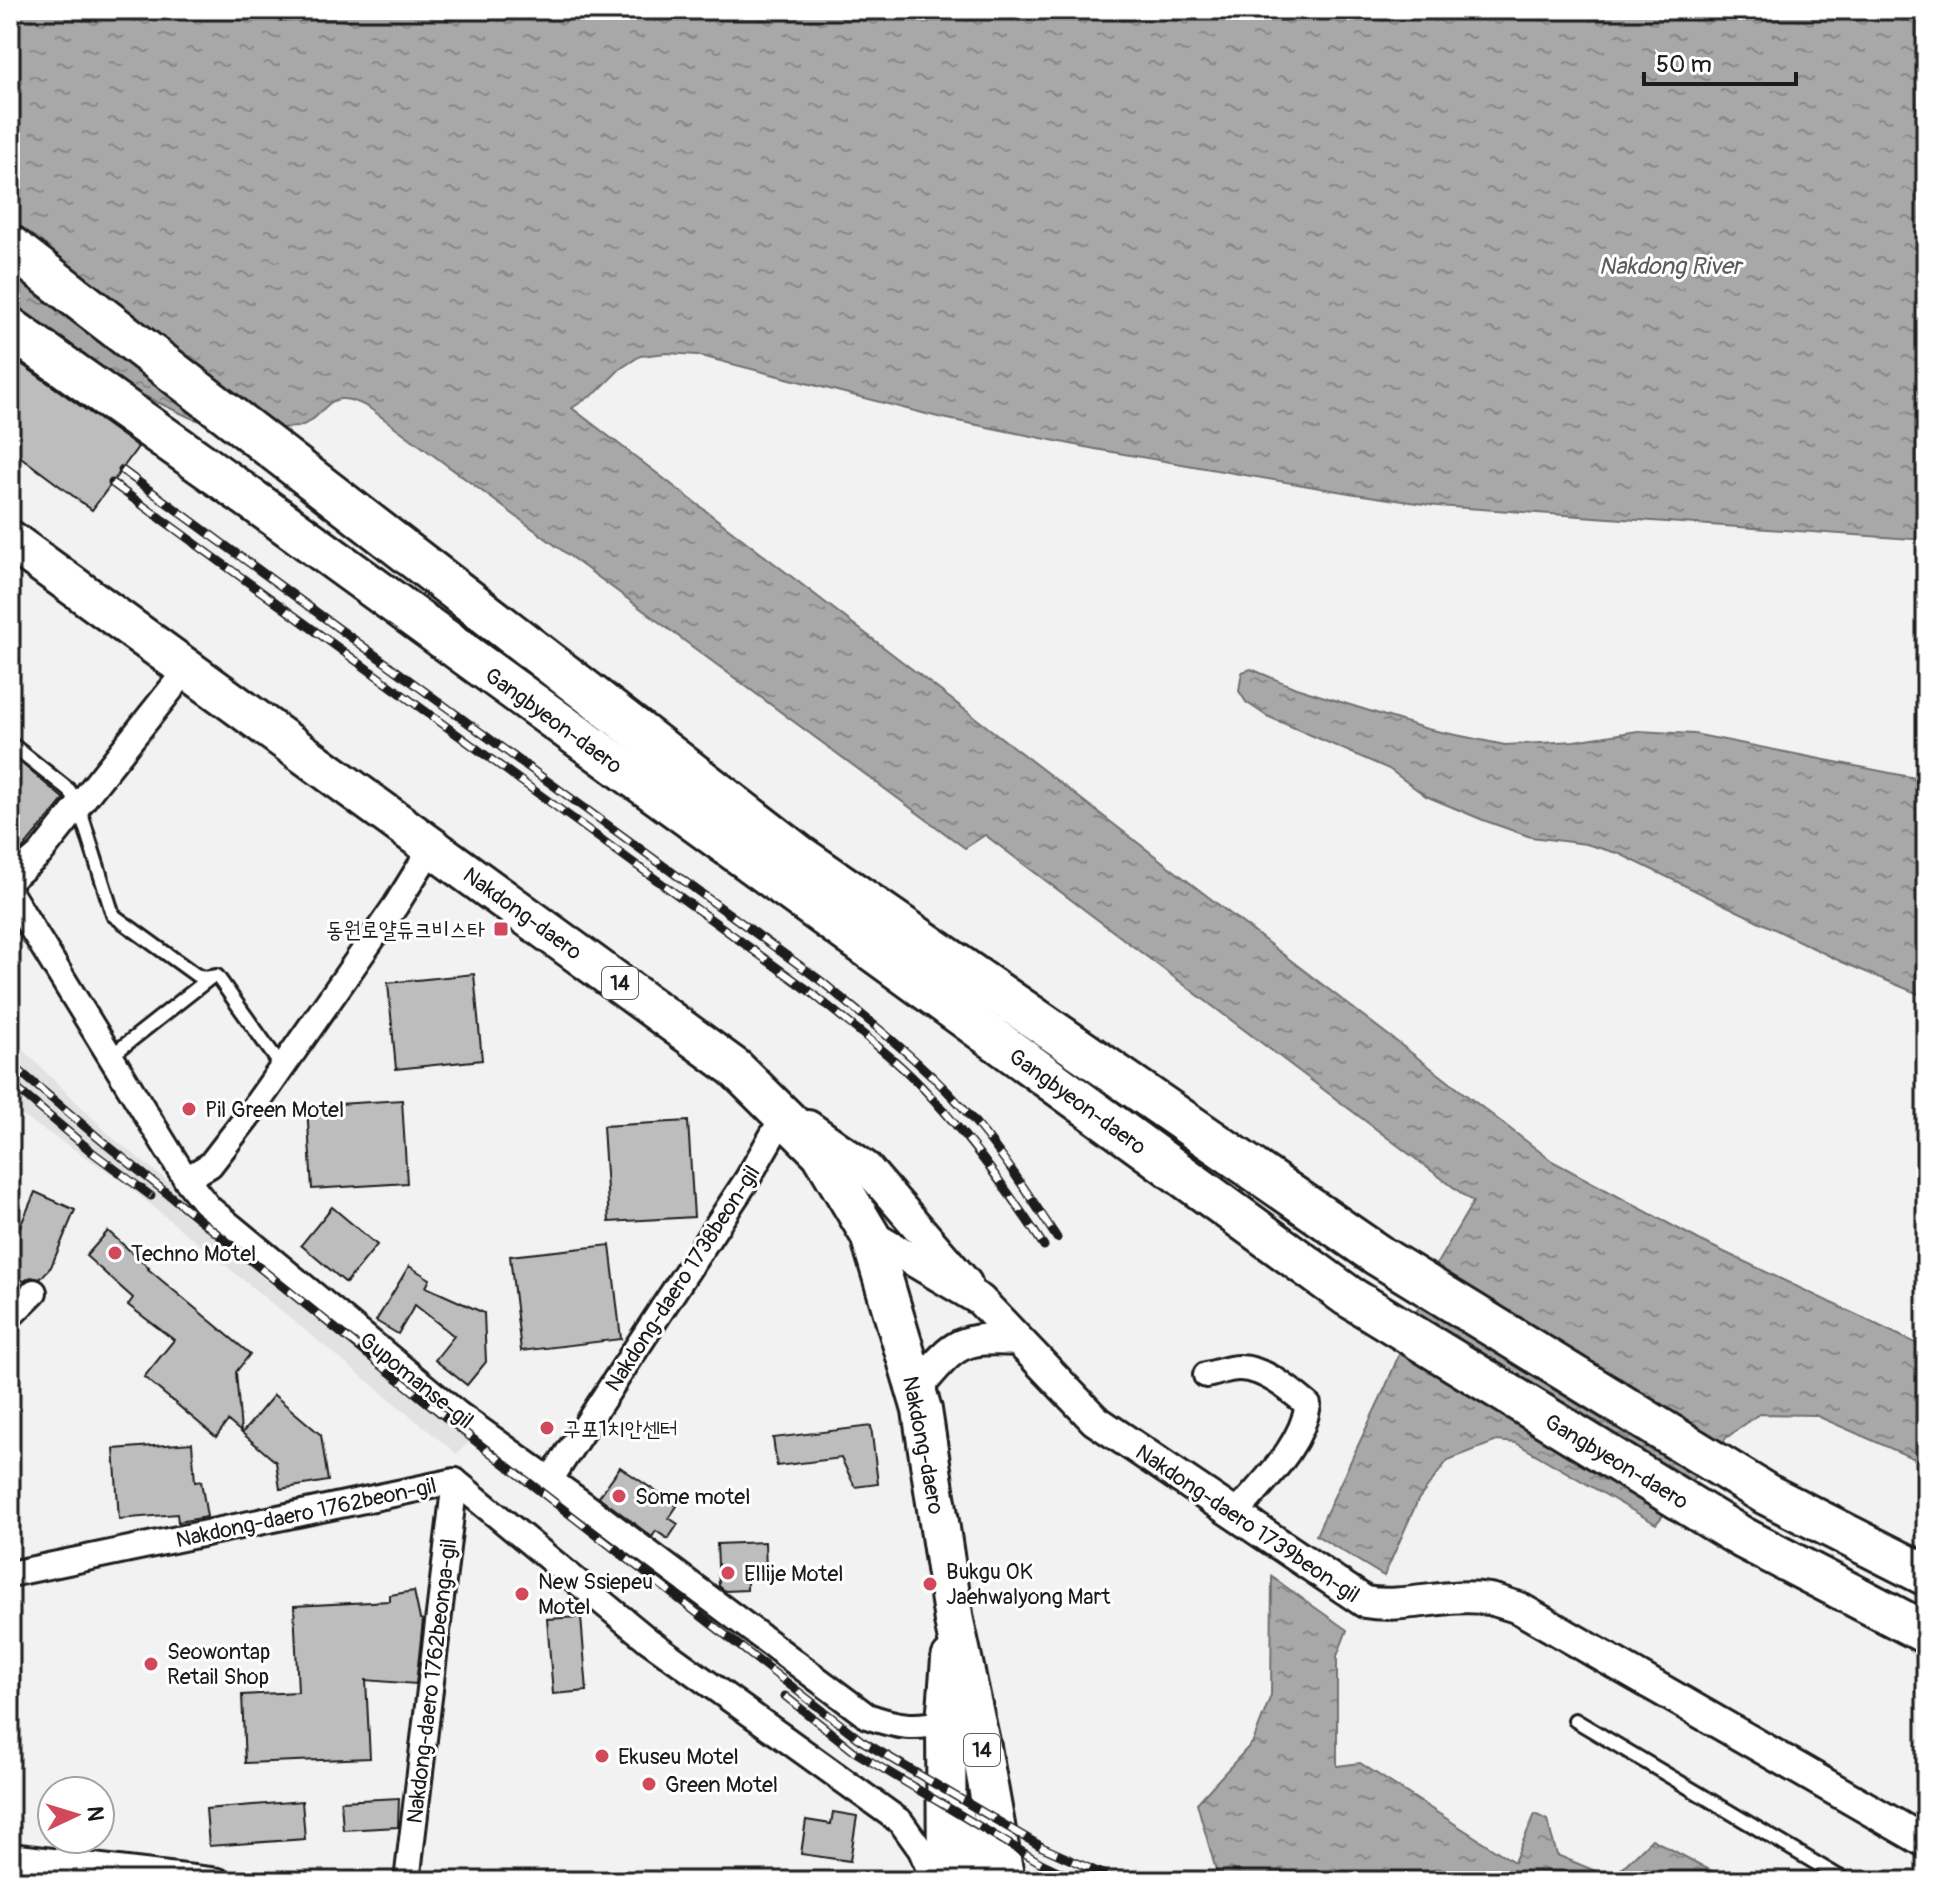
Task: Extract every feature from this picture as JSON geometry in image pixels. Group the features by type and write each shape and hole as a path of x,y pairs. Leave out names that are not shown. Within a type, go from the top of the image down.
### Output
{"highway":[{"name":"Gangbyeon-daero","path":"10,246 801,857 1379,1256 1766,1494 1926,1575"},
{"name":"Gangbyeon-daero","path":"10,328 268,511 1348,1296 1743,1538 1926,1633"}],"main road":[{"name":"Nakdong-daero","path":"10,540 735,1068 821,1153 870,1235 922,1410 954,1621 981,1747 996,1880"},
{"name":"Nakdong-daero","path":"947,1881 946,1740 954,1621"}],"street":[{"path":"10,880 40,854 188,668"},
{"path":"186,1179 210,1165 396,905 432,847"},
{"name":"Gupomanse-gil","path":"10,893 186,1179 209,1208 458,1414 867,1716 895,1726 921,1728 946,1740"},
{"path":"773,1104 866,1167 980,1300"},
{"name":"Nakdong-daero 1738beon-gil","path":"550,1480 748,1178 773,1104"},
{"name":"Nakdong-daero 1739beon-gil","path":"870,1235 980,1300 1095,1420 1365,1602 1385,1605 1488,1599 1519,1608 1926,1842"},
{"path":"10,1316 34,1292"},
{"path":"916,1389 947,1353 964,1341 984,1338 1018,1340"},
{"path":"1206,1375 1237,1368 1254,1370 1273,1379 1308,1405 1305,1423 1296,1440 1236,1514"},
{"name":"Nakdong-daero 1762beon-gil","path":"10,1574 455,1481 648,1640 901,1822 921,1850 934,1881"},
{"name":"Nakdong-daero 1762beonga-gil","path":"407,1881 455,1481"},
{"path":"946,1740 996,1880"},
{"path":"10,1856 218,1881"}],"lane":[{"path":"10,743 69,790 78,804 113,915 196,975 210,978"},
{"path":"111,1056 210,978 217,976 282,1067"},
{"path":"1575,1720 1846,1881"},
{"path":"945,1808 961,1881"}],"shaded area":[{"path":"10,1037 112,1137 481,1430 457,1454 118,1178 10,1108"}],"water":[{"name":"Nakdong River","path":"10,10 1926,10 1926,540 1437,506 1349,493 1095,449 938,417 697,355 667,353 640,356 620,369 597,392 572,408 1552,1161 1701,1241 1926,1348 1926,1464 1815,1415 1759,1414 1726,1438 1656,1524 1516,1443 1497,1441 1448,1460 1418,1500 1384,1576 1316,1535 1386,1386 1436,1265 1473,1202 985,835 965,848 368,407 353,401 335,400 309,422 298,427 234,431 191,418 81,366 10,322"},
{"path":"1251,669 1296,688 1427,729 1505,745 1574,741 1638,731 1694,734 1926,780 1926,997 1842,962 1620,854 1586,844 1531,837 1426,796 1389,769 1267,716 1246,702 1239,691 1242,672"},
{"path":"1272,1577 1347,1630 1337,1656 1337,1766 1360,1763 1514,1862 1535,1814 1547,1820 1557,1855 1612,1878 1652,1839 1730,1881 1219,1881 1197,1803 1253,1742 1271,1695"}],"building":[{"path":"10,356 138,447 92,510 10,449"},
{"path":"15,758 64,799 22,850 10,848 10,764"},
{"path":"474,974 482,1060 396,1069 388,983"},
{"path":"402,1100 407,1183 312,1189 307,1106"},
{"path":"688,1121 694,1217 609,1222 603,1126"},
{"path":"35,1192 75,1210 51,1267 40,1279 31,1277 24,1281 10,1275 10,1250"},
{"path":"332,1207 377,1245 346,1283 301,1245"},
{"path":"108,1231 148,1269 250,1354 236,1372 241,1432 228,1421 216,1437 144,1377 174,1340 128,1305 133,1298 86,1256"},
{"path":"610,1245 621,1339 521,1351 510,1256"},
{"path":"409,1266 430,1279 426,1287 484,1313 486,1362 467,1385 435,1360 454,1336 415,1305 398,1334 376,1321"},
{"path":"274,1395 321,1435 328,1481 280,1489 276,1462 242,1433"},
{"path":"871,1426 878,1484 855,1487 841,1458 777,1466 773,1438"},
{"path":"192,1443 195,1482 201,1481 207,1517 178,1522 177,1514 119,1519 114,1449"},
{"path":"620,1467 677,1506 669,1518 678,1524 668,1539 656,1531 652,1537 599,1497"},
{"path":"765,1542 766,1571 747,1572 747,1590 725,1591 719,1586 717,1544"},
{"path":"414,1591 420,1619 423,1620 416,1684 366,1680 370,1758 245,1763 242,1695 298,1692 294,1606 390,1601 390,1595"},
{"path":"581,1617 587,1691 553,1694 547,1619"},
{"path":"399,1798 398,1827 343,1830 341,1801"},
{"path":"302,1801 305,1839 209,1846 206,1809"},
{"path":"833,1812 857,1816 850,1861 801,1854 806,1820 831,1824"}],"railway":[{"path":"122,470 821,981 902,1048 958,1103 1008,1164 1057,1238"},
{"path":"112,483 812,993 868,1038 938,1104 1001,1183 1044,1246"},
{"path":"10,1063 102,1141 478,1443 862,1741 1042,1847 1118,1881"},
{"path":"10,1083 92,1152 151,1196"},
{"path":"785,1696 855,1752 1041,1863 1079,1881"}],"place":[{"name":"동원로얄듀크비스타","path":"501,929"},
{"name":"Pil Green Motel","path":"189,1109"},
{"name":"Techno Motel","path":"115,1253"},
{"name":"구포1치안센터","path":"547,1428"},
{"name":"Some motel","path":"619,1496"},
{"name":"Ellije Motel","path":"728,1573"},
{"name":"Bukgu OK Jaehwalyong Mart","path":"930,1584"},
{"name":"New Ssiepeu Motel","path":"522,1594"},
{"name":"Seowontap Retail Shop","path":"151,1664"},
{"name":"Ekuseu Motel","path":"602,1756"},
{"name":"Green Motel","path":"649,1784"}]}
